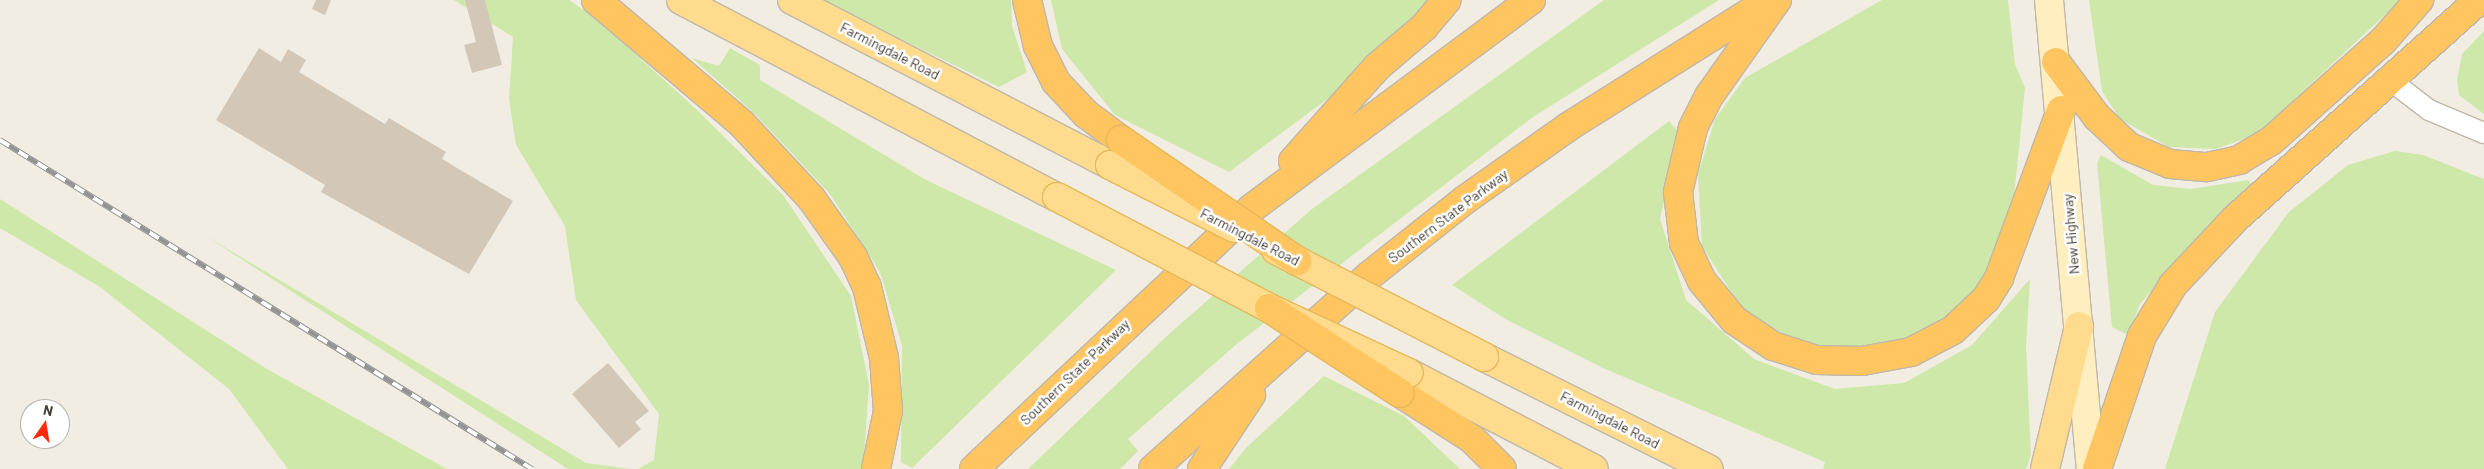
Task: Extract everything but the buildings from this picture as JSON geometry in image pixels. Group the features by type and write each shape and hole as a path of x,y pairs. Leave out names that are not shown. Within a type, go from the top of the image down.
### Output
{"highway":[{"path":"596,0 742,124 811,198 853,257 867,287 884,358 888,411 876,469"},
{"path":"1027,0 1038,46 1056,82 1086,114 1297,261"},
{"path":"1252,208 1377,67 1424,27 1447,0"},
{"name":"Southern State Parkway","path":"974,469 1252,208 1531,0"},
{"name":"Southern State Parkway","path":"1154,469 1278,356 1466,200 1576,121 1770,0"},
{"path":"1777,0 1706,103 1685,154 1678,192 1684,243 1702,280 1734,320 1773,346 1818,360 1862,362 1911,352 1953,330 1986,299 1999,278 2061,110"},
{"path":"2056,62 2097,117 2129,147 2170,164 2207,168 2239,160 2272,141 2383,41 2419,0"},
{"path":"2097,469 2142,336 2173,284 2216,237 2478,0"},
{"path":"1269,308 1404,383 1472,439 1502,469"},
{"path":"1202,469 1278,356"}],"main road":[{"path":"680,0 1269,308"},
{"name":"Farmingdale Road","path":"792,0 1484,357 1709,469"},
{"name":"New Highway","path":"2049,0 2061,110 2091,469"},
{"path":"2045,469 2079,326"},
{"path":"1404,383 1594,469"}],"lane":[{"path":"2390,80 2429,110 2484,133"}],"green space":[{"path":"454,0 569,0 597,19 696,109 783,195 851,296 869,385 863,469 638,469 654,460 659,414 576,300 565,226 516,145 509,99 513,37"},
{"path":"821,0 1011,0 1012,26 1027,72 999,87"},
{"path":"1051,0 1438,0 1403,43 1229,172 1115,115 1062,49"},
{"path":"1604,0 1719,0 1533,117 1238,343 1128,439 1138,451 1120,469 1028,469 1169,334 1312,209"},
{"path":"1882,0 2008,0 2015,64 2025,88 2014,197 1984,281 1944,324 1877,354 1809,348 1743,311 1702,246 1698,174 1715,119 1745,78"},
{"path":"2089,0 2401,0 2256,135 2215,149 2169,147 2120,119 2102,91"},
{"path":"2484,31 2484,114 2459,95 2457,80 2462,54"},
{"path":"730,48 760,65 760,80 926,180 1116,270 912,468 901,462 902,345 880,272 830,194 753,112 692,58 719,66"},
{"path":"1669,121 1679,133 1660,219 1686,300 1754,359 1835,389 1904,383 1972,345 2030,279 2026,346 2031,455 2026,469 1823,469 1825,462 1603,368 1507,320 1452,285"},
{"path":"2395,151 2423,155 2484,179 2484,469 2165,469 2215,312 2289,212 2348,165"},
{"path":"2101,155 2153,185 2191,189 2248,180 2254,188 2208,225 2140,304 2128,335 2112,327 2097,163"},
{"path":"0,199 267,369 447,469 288,469 229,389 100,287 0,228"},
{"path":"204,235 586,463 631,469 568,469"},
{"path":"1324,376 1404,416 1460,469 1229,469 1247,447"}],"railway":[{"path":"0,140 532,469"}]}
